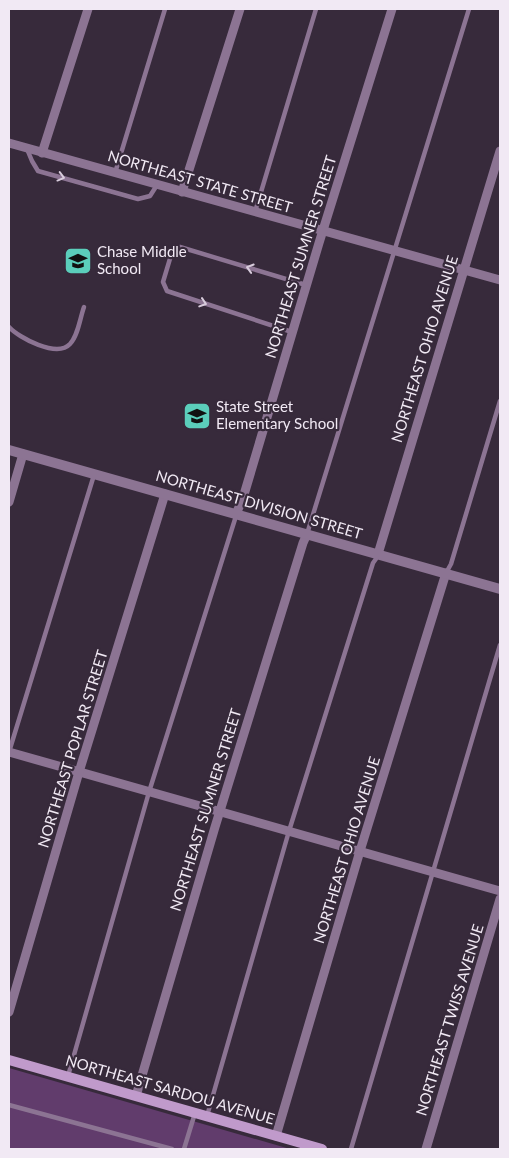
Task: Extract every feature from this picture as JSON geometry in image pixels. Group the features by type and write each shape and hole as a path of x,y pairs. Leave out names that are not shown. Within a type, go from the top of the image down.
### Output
{"main road":[{"name":"NORTHEAST SARDOU AVENUE","path":"9,1060 322,1149"}],"street":[{"path":"42,153 88,9"},
{"path":"182,192 240,9"},
{"name":"NORTHEAST SUMNER STREET","path":"236,514 243,498 306,286 392,9"},
{"name":"NORTHEAST STATE STREET","path":"9,144 500,280"},
{"name":"NORTHEAST OHIO AVENUE","path":"378,554 500,151"},
{"name":"NORTHEAST DIVISION STREET","path":"9,450 500,589"},
{"path":"9,502 23,454"},
{"name":"NORTHEAST POPLAR STREET","path":"9,1012 164,494"},
{"name":"NORTHEAST SUMNER STREET","path":"136,1096 220,812 307,534"},
{"name":"NORTHEAST OHIO AVENUE","path":"276,1136 360,851 446,574"},
{"path":"9,753 500,891"},
{"name":"NORTHEAST TWISS AVENUE","path":"426,1149 500,899"}],"lane":[{"path":"115,173 166,9"},
{"path":"255,212 316,9"},
{"path":"307,534 470,9"},
{"path":"27,149 38,171 138,199 150,196 157,185"},
{"path":"292,332 167,291 163,282 172,252 180,247 306,286"},
{"path":"9,327 22,338 31,342 57,349 67,347 74,337 84,307"},
{"path":"446,574 451,564 500,401"},
{"path":"9,753 94,474"},
{"path":"68,1076 149,792 236,514"},
{"path":"207,1116 289,831 370,572 378,554"},
{"path":"351,1149 500,645"},
{"path":"9,1105 172,1149"},
{"path":"184,1149 195,1112"}],"shaded area":[{"path":"9,1068 290,1149 9,1149"}],"place":[{"name":"Chase Middle School","path":"78,261"},
{"name":"State Street Elementary School","path":"197,416"}]}
